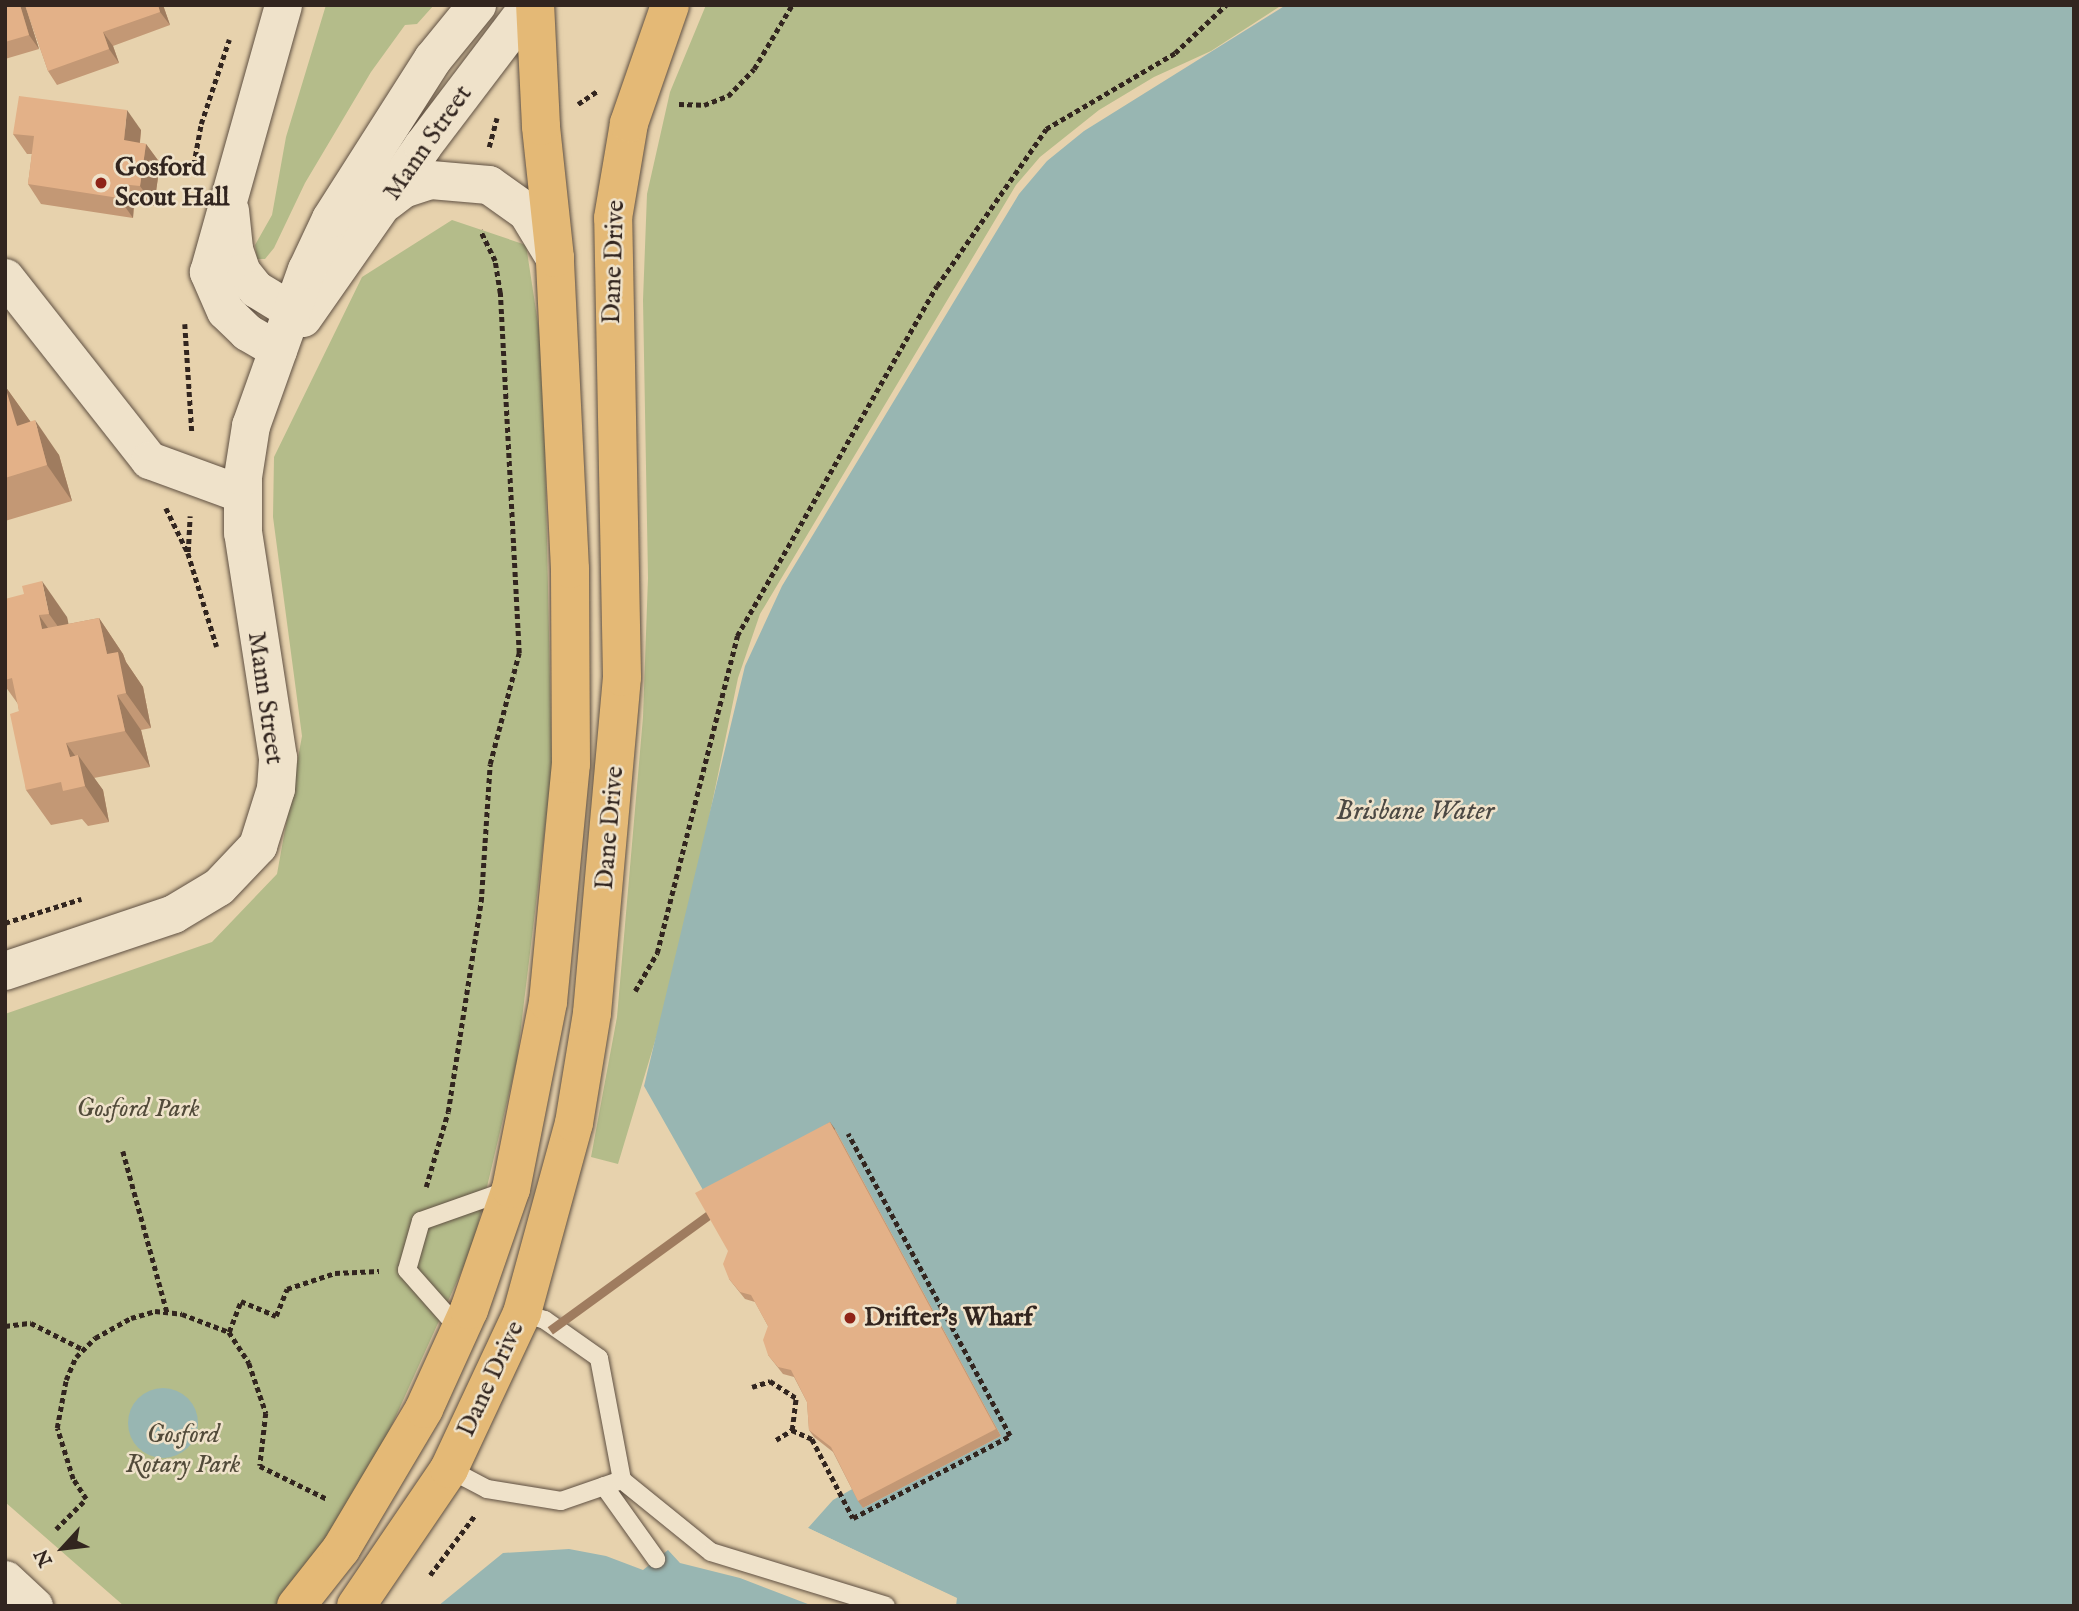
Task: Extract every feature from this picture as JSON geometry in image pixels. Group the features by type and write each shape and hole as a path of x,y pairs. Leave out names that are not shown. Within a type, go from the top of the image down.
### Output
{"highway":[{"name":"Dane Drive","path":"296,1606 341,1549 424,1409 465,1320 511,1189 548,1002 571,764 570,569 555,258 532,5"},
{"name":"Dane Drive","path":"356,1606 449,1469 522,1313 573,1124 592,1013 622,677 613,218 629,123 670,5"},
{"path":"465,1320 522,1313"}],"street":[{"path":"284,5 231,199 209,261 211,286 238,326 289,329"},
{"name":"Mann Street","path":"5,971 174,914 219,887 258,846 275,789 278,758 247,579 242,494 251,426 319,244 362,167 433,59 477,5"},
{"name":"Mann Street","path":"289,329 386,202 423,146 532,5"},
{"path":"386,202 403,189 431,180 489,185 527,212 555,258"},
{"path":"5,277 149,460 242,494"},
{"path":"5,1579 34,1606"}],"lane":[{"path":"465,1320 407,1270 421,1221 511,1189"},
{"path":"522,1313 545,1320 599,1358 613,1483 656,1559"},
{"path":"449,1469 487,1489 561,1501 613,1483"},
{"path":"613,1483 711,1552 886,1606"}],"path":[{"path":"675,102 704,105 728,96 754,69 792,5"},
{"path":"629,1002 657,953 737,636 937,286 1046,129 1175,53 1226,5"},
{"path":"572,108 600,89"},
{"path":"485,159 499,111"},
{"path":"421,1221 427,1182 448,1112 481,902 490,764 519,653 500,293 495,261 477,226"},
{"path":"165,506 188,553 218,650"},
{"path":"5,923 94,896"},
{"path":"792,1430 812,1439 853,1518 1010,1436 848,1134"},
{"path":"122,1151 167,1312"},
{"path":"229,1332 240,1301 276,1316 286,1289 335,1273 407,1270"},
{"path":"56,1528 86,1499 74,1479 57,1428 66,1380 82,1349 131,1318 167,1312 229,1332 249,1363 263,1402 260,1466 335,1503"},
{"path":"5,1326 31,1323 82,1349"},
{"path":"752,1387 770,1381 796,1398"},
{"path":"796,1398 805,1394"},
{"path":"792,1430 796,1398"},
{"path":"776,1440 792,1430"},
{"path":"425,1580 480,1510 487,1489"}],"green space":[{"path":"326,5 434,5 417,24 405,25 371,72 305,183 274,248 265,259 257,259 255,245 272,215 286,137"},
{"path":"706,5 1282,5 1211,51 1154,77 1099,110 1040,157 1016,185 760,614 738,678 680,958 618,1164 591,1157 617,1017 643,717 648,578 643,300 647,194 670,92"},
{"name":"Gosford Rotary Park","path":"452,220 526,245 543,356 552,772 517,1060 473,1246 376,1460 311,1565 278,1606 124,1606 5,1502 5,1014 212,942 277,874 302,736 273,517 274,457 362,277"}],"water":[{"name":"Brisbane Water","path":"1286,5 2074,5 2074,1606 956,1606 956,1598 808,1528 833,1500 854,1488 863,1508 1001,1436 835,1129 703,1190 644,1086 745,666 782,586 1019,194 1047,161 1084,131"},
{"path":"163,1388 182,1394 192,1404 198,1423 192,1442 182,1452 163,1458 144,1452 134,1442 128,1423 134,1404 144,1394"},
{"path":"569,1549 606,1556 643,1570 668,1550 680,1563 740,1578 813,1606 438,1606 503,1553"}],"pier":[{"path":"808,1528 957,1598 956,1606 805,1530"}],"building":[{"path":"5,5 20,5 29,35 5,42"},
{"path":"25,5 158,5 160,12 103,32 109,49 48,71"},
{"name":"Gosford Scout Hall","path":"19,96 127,110 124,140 146,144 140,186 120,184 119,198 28,184 34,136 13,134"},
{"path":"5,386 17,426 35,420 47,465 5,478"},
{"path":"42,581 49,614 39,615 42,629 99,618 107,654 118,652 126,693 117,695 125,731 66,743 70,757 78,755 85,786 63,791 61,782 26,790 10,714 19,711 12,678 5,680 5,599 24,594 22,586"},
{"name":"Drifter's Wharf","path":"830,1122 996,1429 858,1501 831,1447 809,1430 807,1402 791,1370 778,1367 768,1355 763,1340 768,1326 751,1295 740,1292 729,1279 723,1264 728,1251 695,1193"}],"place":[{"name":"Gosford Scout Hall","path":"101,183"},
{"name":"Drifter's Wharf","path":"850,1318"}],"park label":[{"name":"Gosford Park","path":"138,1109"}]}
